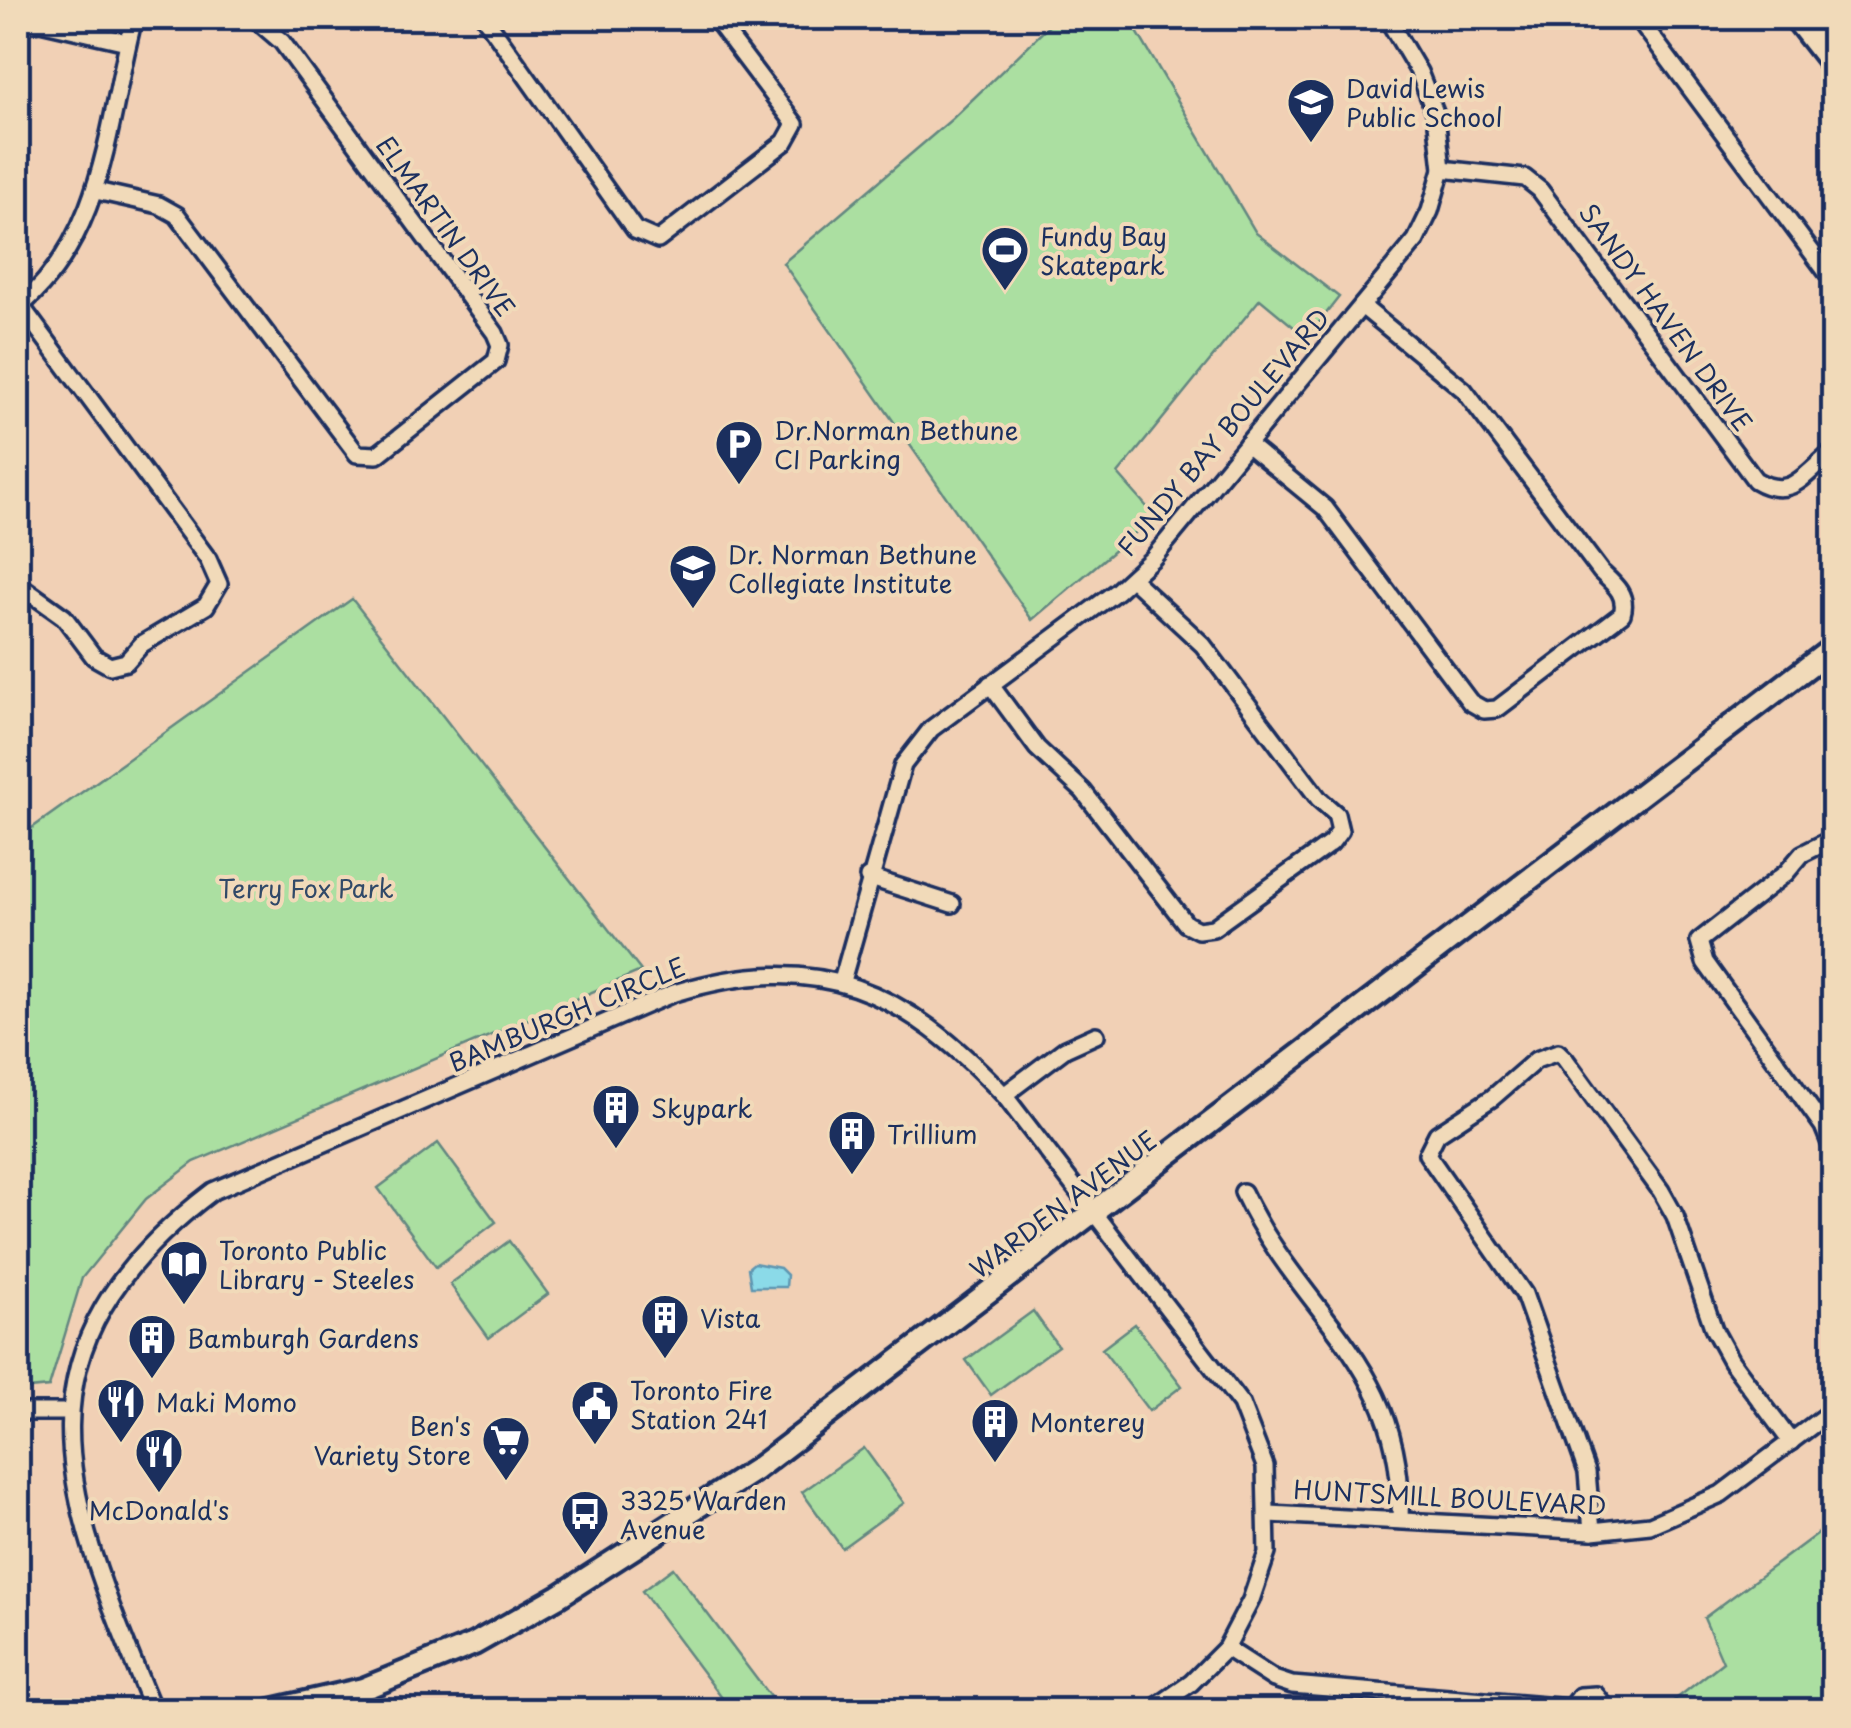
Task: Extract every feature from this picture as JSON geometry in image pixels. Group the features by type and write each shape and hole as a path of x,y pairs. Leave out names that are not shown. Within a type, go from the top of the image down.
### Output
{"main road":[{"path":"1795,18 1834,68"},
{"name":"WARDEN AVENUE","path":"272,1710 363,1689 436,1662 559,1596 754,1470 1834,646"}],"street":[{"path":"18,584 64,618 94,657 110,666 126,662 142,644 206,606 215,599 219,584 208,559 19,307 71,249 96,191 134,18"},
{"name":"ELMARTIN DRIVE","path":"96,191 160,205 177,216 357,454 377,454 496,361 500,345 496,333 282,42 254,18"},
{"path":"485,18 635,230 658,240 690,211 785,142 795,124 715,18"},
{"name":"FUNDY BAY BOULEVARD","path":"842,981 902,765 931,729 1132,579 1416,240 1442,169 1440,134 1429,94 1387,18"},
{"path":"1638,18 1834,282"},
{"path":"18,25 40,22 127,42"},
{"name":"SANDY HAVEN DRIVE","path":"1442,169 1514,176 1540,190 1755,480 1774,491 1787,490 1834,452"},
{"path":"1247,444 1325,508 1470,702 1484,710 1497,708 1517,696 1622,614 1618,588 1601,572 1480,409 1442,370 1362,306"},
{"path":"990,684 1037,748 1083,791 1186,924 1198,930 1222,923 1331,843 1340,831 1336,814 1319,799 1203,645 1132,579"},
{"path":"1834,848 1826,842 1816,844 1699,942 1705,962 1823,1126 1834,1152"},
{"path":"868,878 952,904"},
{"name":"BAMBURGH CIRCLE","path":"153,1710 72,1491 66,1412 91,1322 161,1229 213,1191 674,993 714,980 758,975 842,981 901,1006 943,1034 1004,1095 1241,1404 1265,1466 1269,1514 1264,1570 1226,1648 1191,1682 1152,1710"},
{"path":"1004,1095 1065,1049 1096,1035"},
{"path":"1592,1531 1587,1472 1524,1294 1427,1154 1437,1134 1492,1098 1536,1060 1558,1052 1565,1059 1661,1190 1675,1216 1714,1330 1731,1362 1791,1442"},
{"path":"1243,1192 1264,1237 1369,1374 1398,1452 1400,1520"},
{"name":"HUNTSMILL BOULEVARD","path":"1269,1514 1626,1530 1677,1517 1721,1494 1834,1409"},
{"path":"18,1412 66,1412"},
{"path":"1226,1648 1284,1683 1570,1709 1580,1696 1596,1695 1608,1710"},
{"path":"1394,1710 1395,1693"}],"green space":[{"path":"1057,18 1129,18 1256,233 1339,297 1307,338 1260,299 1118,474 1155,516 1032,620 783,263 952,119"},
{"name":"Terry Fox Park","path":"352,599 641,971 194,1162 146,1199 82,1278 49,1387 18,1390 18,838"},
{"path":"438,1143 496,1222 436,1267 378,1188"},
{"path":"509,1241 548,1294 489,1338 450,1284"},
{"path":"1033,1311 1058,1346 991,1395 966,1360"},
{"path":"1135,1324 1182,1386 1149,1411 1102,1349"},
{"path":"864,1448 904,1503 842,1548 802,1492"},
{"path":"1833,1522 1833,1710 1662,1710 1723,1662 1704,1618"},
{"path":"673,1568 780,1710 731,1710 642,1591"}],"water":[{"path":"754,1263 780,1268 787,1275 786,1287 751,1287 748,1268"}],"place":[{"name":"David Lewis Public School","path":"1311,144"},
{"name":"Fundy Bay Skatepark","path":"1005,292"},
{"name":"Dr.Norman Bethune CI Parking","path":"739,486"},
{"name":"Dr. Norman Bethune Collegiate Institute","path":"693,610"},
{"name":"Skypark","path":"616,1150"},
{"name":"Trillium","path":"852,1176"},
{"name":"Toronto Public Library - Steeles","path":"184,1306"},
{"name":"Vista","path":"665,1360"},
{"name":"Bamburgh Gardens","path":"152,1380"},
{"name":"Maki Momo","path":"121,1444"},
{"name":"Toronto Fire Station 241","path":"595,1446"},
{"name":"Monterey","path":"995,1464"},
{"name":"Ben's Variety Store","path":"506,1482"},
{"name":"McDonald's","path":"159,1494"},
{"name":"3325 Warden Avenue","path":"585,1556"}]}
